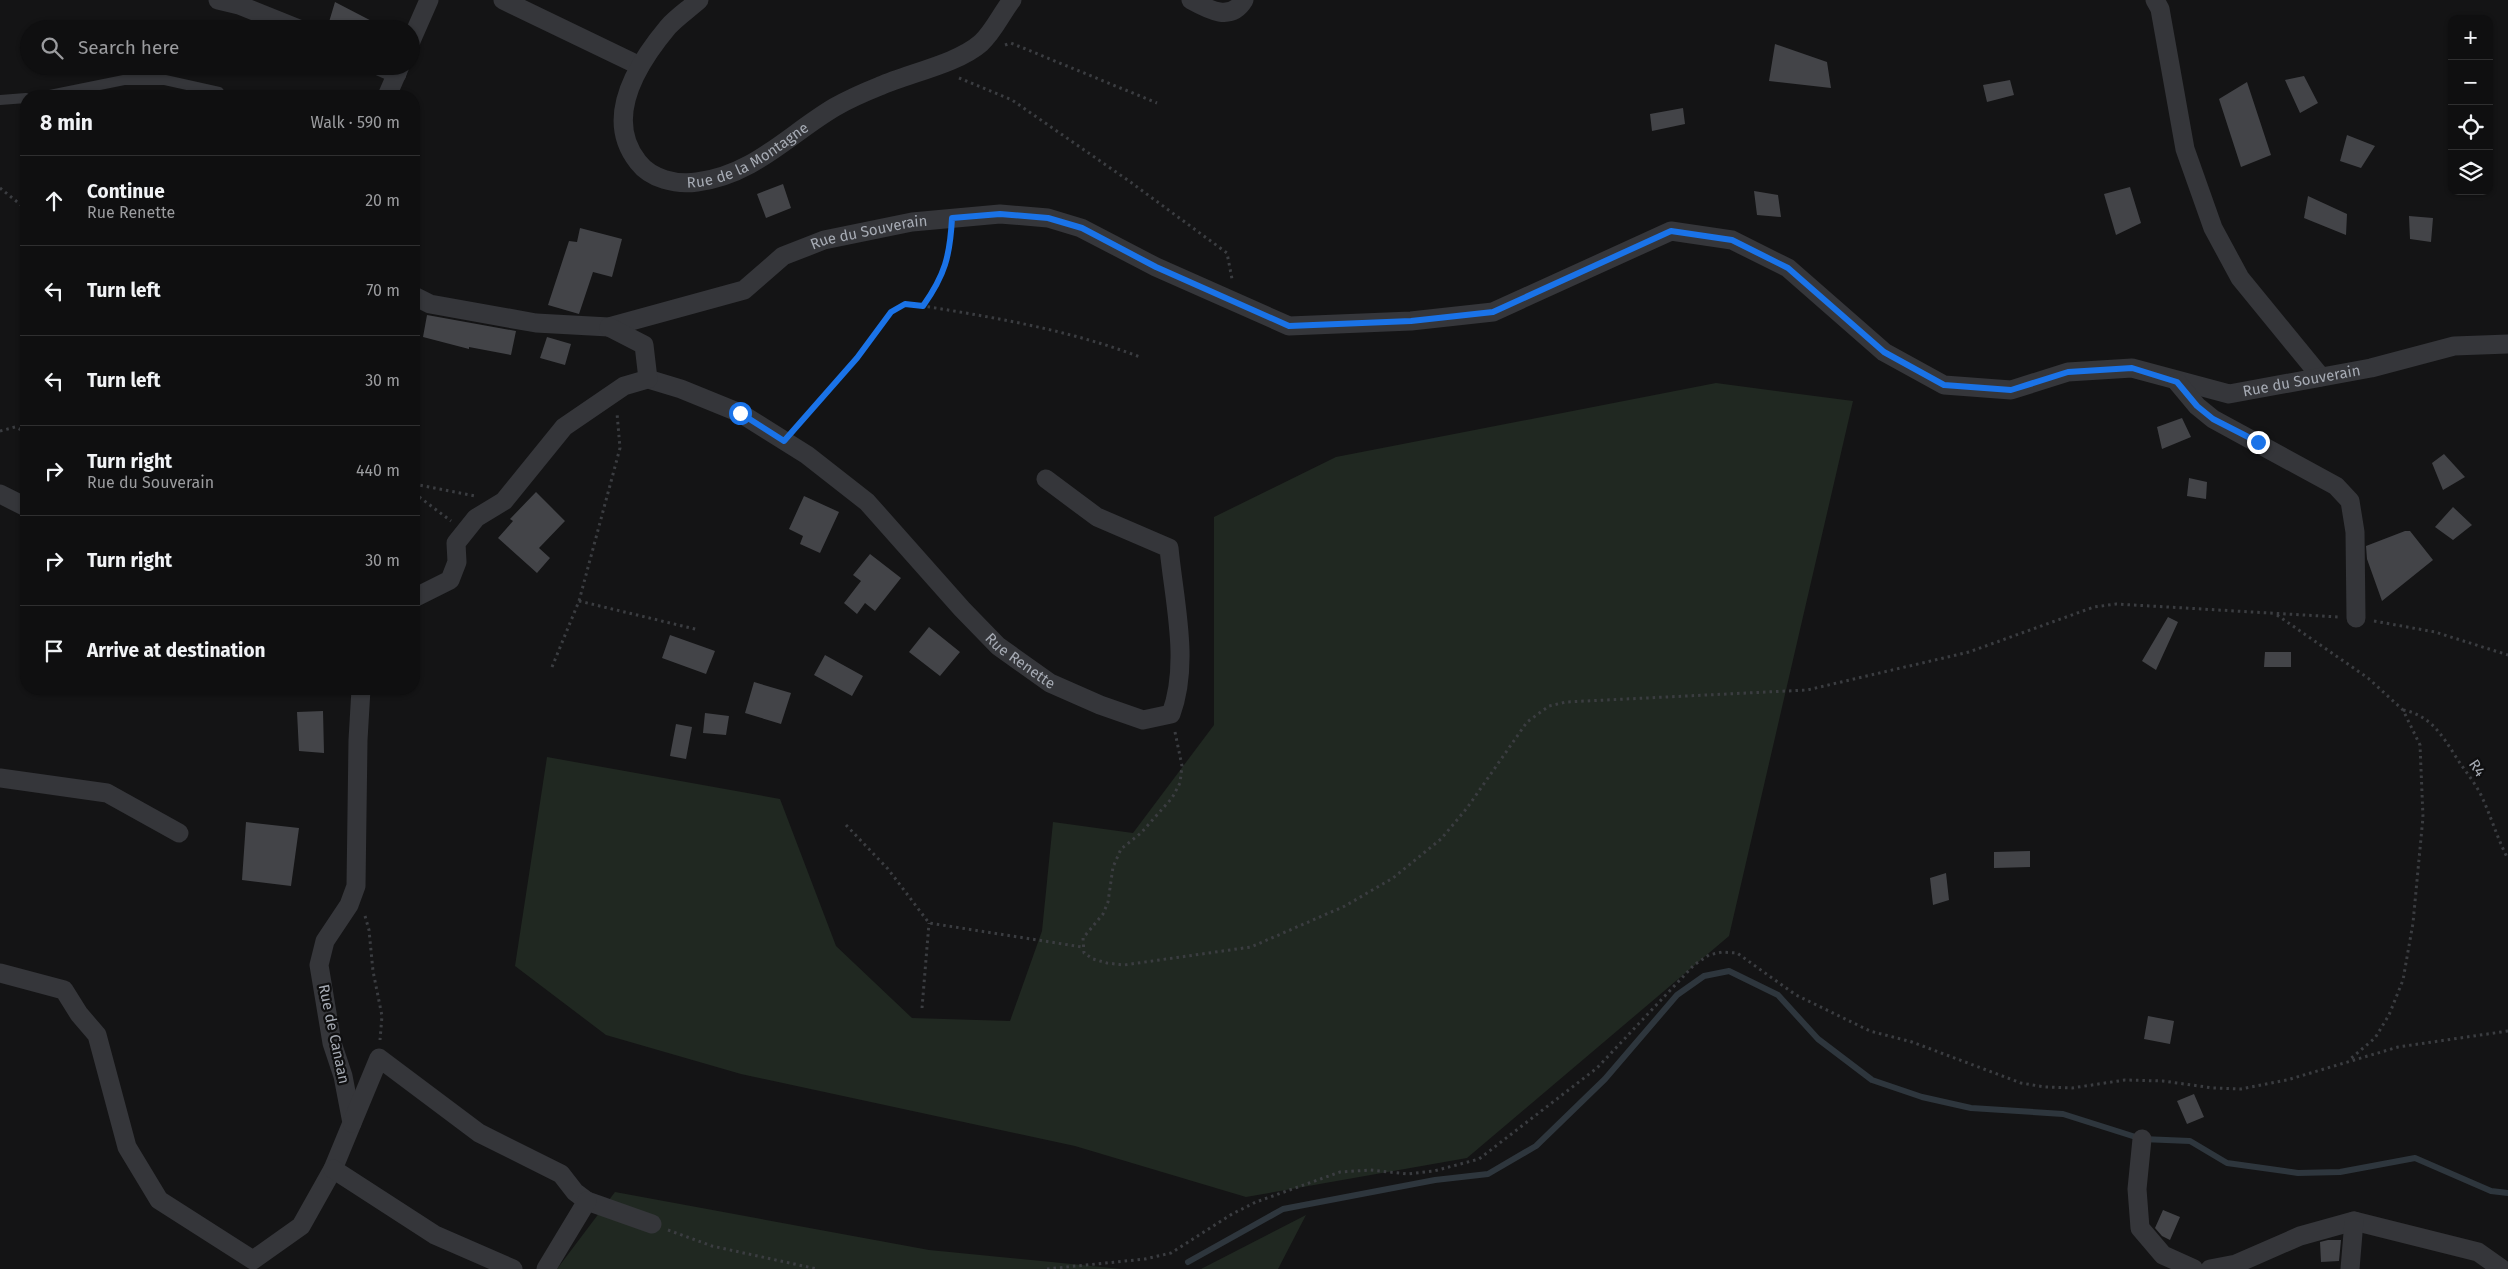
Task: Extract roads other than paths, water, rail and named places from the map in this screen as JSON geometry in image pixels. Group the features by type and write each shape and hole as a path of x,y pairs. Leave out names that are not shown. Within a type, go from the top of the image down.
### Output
{"street":[{"path":"218,0 239,5 276,20"},
{"path":"420,20 429,0"},
{"path":"503,0 640,66"},
{"name":"Rue de la Montagne","path":"699,0 669,26 640,66 622,108 623,133 630,152 641,166 656,176 679,183 718,178 747,166 772,153 835,107 881,85 933,67 980,44 1012,0"},
{"path":"1191,0 1210,10 1222,13 1232,12 1239,8 1244,0"},
{"path":"2155,0 2160,9 2185,149 2213,228 2240,278 2321,377"},
{"path":"390,90 396,75"},
{"name":"Rue du Souverain","path":"420,299 430,304 536,324 609,327 744,290 783,256 824,240 912,222 1000,214 1048,218 1082,228 1156,267 1289,326 1411,321 1493,312 1671,231 1732,240 1788,268 1884,352 1944,385 2011,390 2068,372 2132,368 2177,382 2229,394 2371,368 2454,346 2508,344"},
{"path":"420,595 450,580 457,562 456,543 476,518 504,501 564,427 624,386 648,379 644,345 609,327"},
{"name":"Rue Renette","path":"648,379 680,389 740,413 806,455 867,502 962,609 998,646 1050,683 1143,720 1172,714 1178,695 1180,659 1169,548 1097,517 1046,479"},
{"path":"2177,382 2197,406 2213,419 2336,486 2350,501 2355,532 2356,618"},
{"path":"0,494 20,504"},
{"name":"Rue de Canaan","path":"352,1123 343,1076 332,1044 320,966 325,940 349,905 356,886 358,740 362,695"},
{"path":"0,778 107,793 179,833"},
{"path":"0,973 64,990 79,1014 97,1035 127,1147 159,1200 252,1260 301,1226 333,1169 379,1058 479,1133 561,1174 575,1192 587,1200 652,1224"},
{"path":"2142,1139 2137,1189 2140,1228 2163,1255 2194,1269"},
{"path":"333,1169 435,1235 513,1269"},
{"path":"546,1269 587,1200"},
{"path":"2350,1269 2354,1221"},
{"path":"2210,1269 2236,1264 2300,1236 2354,1221 2478,1252 2502,1269"}],"lane":[{"path":"75,90 124,80 165,80 210,90"},
{"path":"0,100 20,98"}],"waterway":[{"path":"1188,1262 1283,1209 1435,1180 1488,1174 1536,1146 1605,1079 1677,995 1704,976 1729,971 1778,995 1818,1039 1872,1080 1922,1097 1971,1108 2063,1114 2142,1139 2190,1141 2227,1163 2298,1173 2340,1172 2415,1158 2491,1191 2508,1193"}]}
